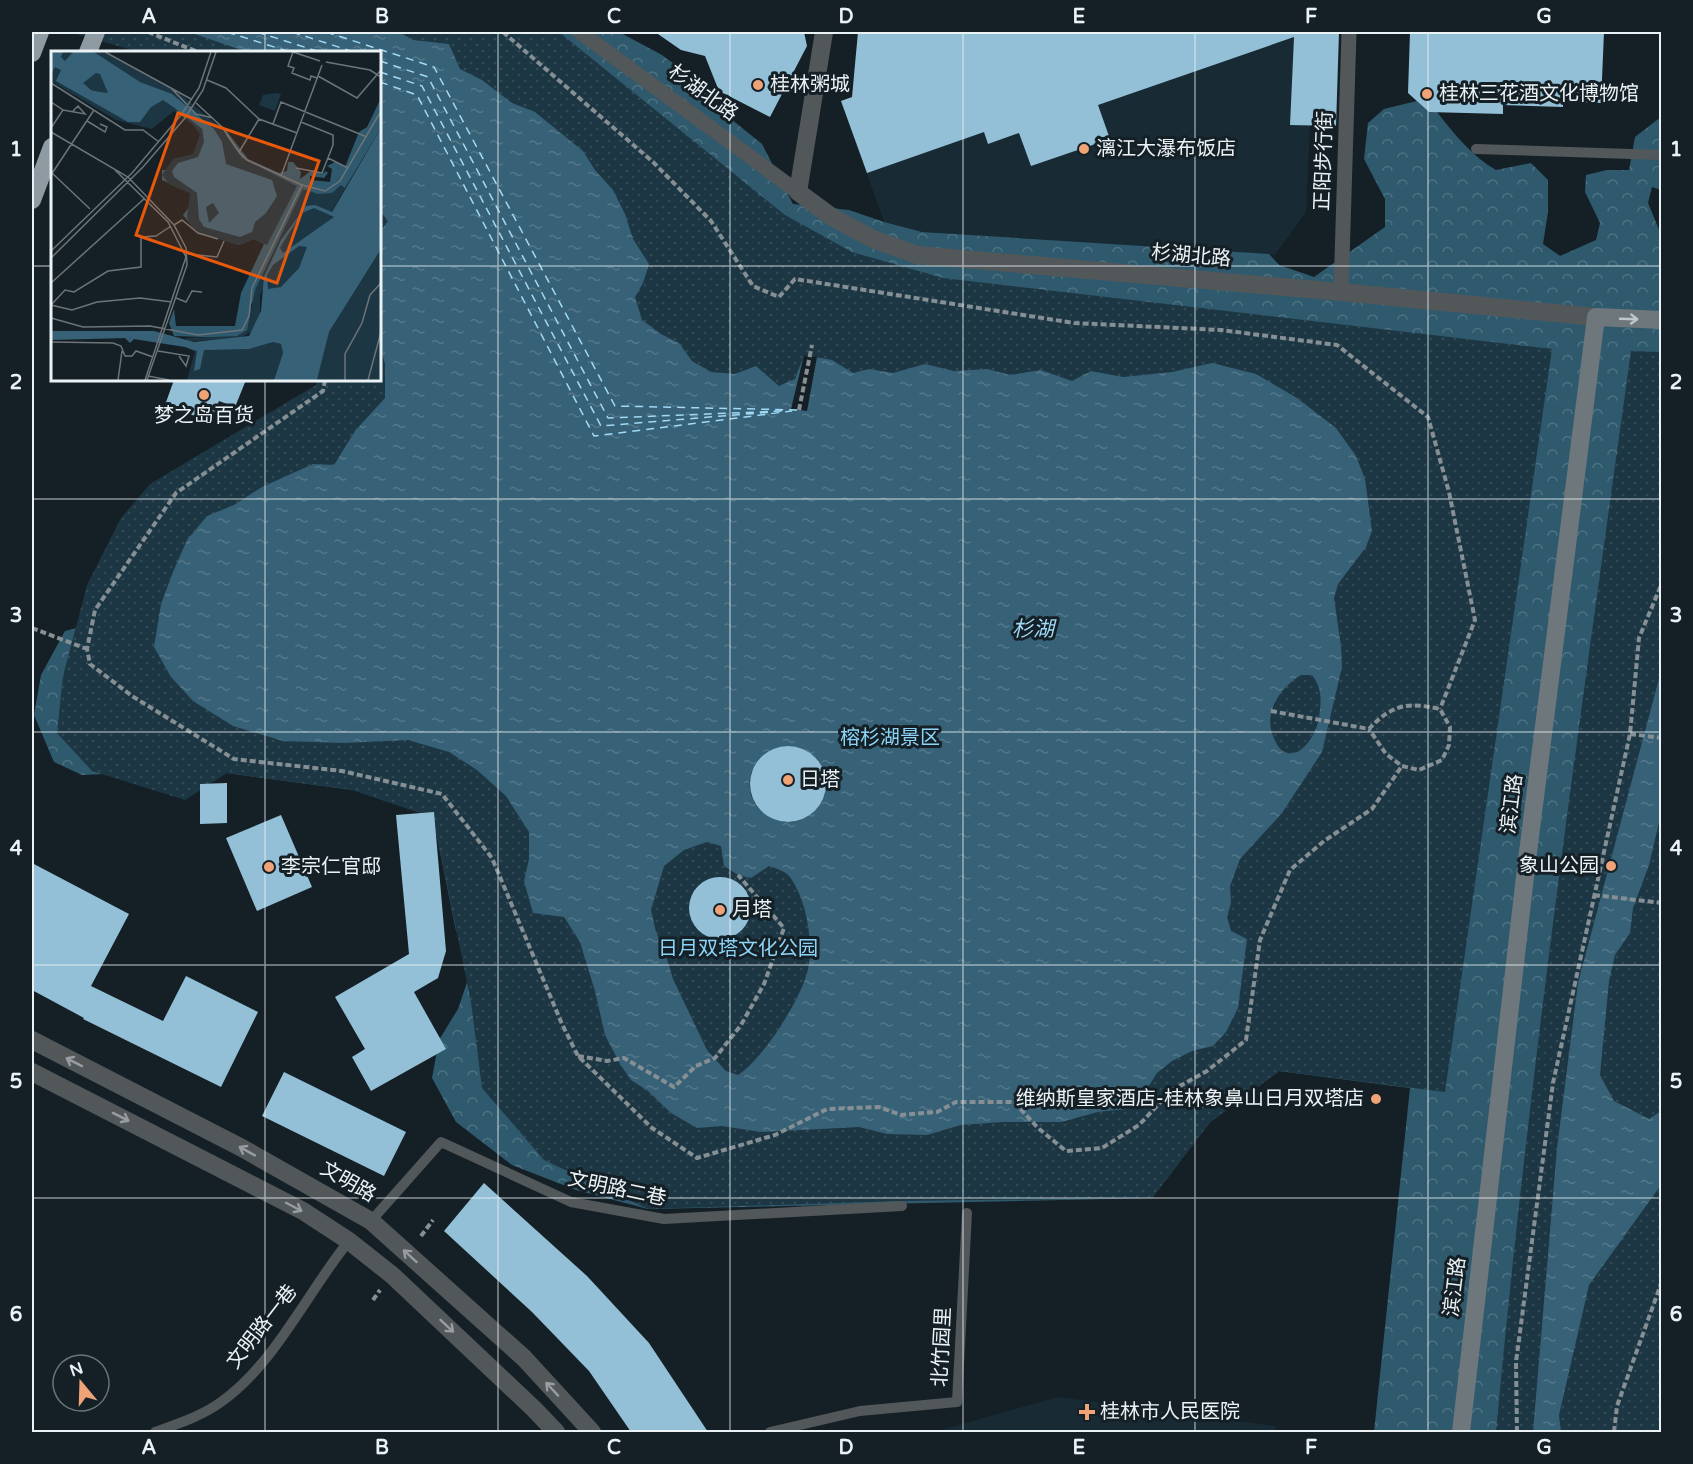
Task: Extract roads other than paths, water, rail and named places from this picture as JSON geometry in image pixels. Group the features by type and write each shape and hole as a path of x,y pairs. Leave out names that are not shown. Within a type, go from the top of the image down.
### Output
{"highway":[{"path":"32,53 40,32"},
{"path":"88,51 96,32"},
{"path":"32,201 51,150"}],"main road":[{"path":"1596,317 1662,320"},
{"name":"滨江路","path":"1461,1432 1525,879 1596,317"}],"street":[{"name":"杉湖北路","path":"580,32 832,217 863,233 917,255 1596,317"},
{"path":"798,192 824,32"},
{"name":"正阳步行街","path":"1341,292 1349,32"},
{"name":"文明路","path":"32,1041 242,1148 371,1221 524,1359 592,1432"},
{"path":"32,1072 303,1211 349,1241 392,1275 556,1432"}],"lane":[{"path":"1476,149 1662,155"},
{"name":"文明路二巷","path":"371,1221 441,1142 571,1202 664,1219 902,1206"},
{"name":"北竹园里","path":"770,1432 860,1412 957,1402 967,1213"},
{"name":"文明路一巷","path":"155,1432 192,1418 221,1402 247,1378 276,1345 349,1241"}],"water":[{"name":"杉湖","path":"189,32 399,32 413,40 449,44 460,69 482,80 512,103 535,112 583,151 595,170 613,190 625,214 633,239 649,264 643,283 635,297 642,320 661,334 679,343 692,361 711,372 735,374 756,366 779,386 795,379 804,355 832,360 853,373 869,369 893,373 925,364 954,371 987,369 1010,375 1041,370 1072,381 1091,371 1123,377 1172,372 1212,363 1256,374 1297,398 1336,428 1356,456 1365,479 1372,531 1366,547 1338,584 1334,598 1342,667 1322,752 1282,813 1240,859 1230,886 1231,903 1227,917 1231,931 1247,939 1238,1008 1226,1032 1213,1046 1192,1051 1172,1061 1157,1073 1145,1092 1125,1109 1098,1112 1061,1122 961,1125 927,1135 887,1134 859,1127 761,1132 722,1126 697,1128 671,1113 648,1091 631,1080 620,1064 605,1035 580,942 564,917 533,913 524,881 529,859 529,832 506,796 477,770 449,752 408,740 344,743 283,741 233,726 193,701 171,677 154,647 161,604 173,572 187,540 207,516 234,505 262,487 313,464 334,465 355,431 385,398 385,364 381,350 383,258 381,231 388,221 381,212 381,51 244,51","holes":["1301,675 1312,675 1320,691 1319,718 1315,731 1307,744 1302,749 1290,753 1282,750 1273,736 1270,718 1272,709 1281,693 1294,680","787,746 807,753 820,764 825,778 824,792 818,806 808,816 794,822 777,820 766,815 755,804 750,790 750,780 756,764 769,753","707,842 721,846 724,866 738,875 751,878 769,866 789,876 800,896 809,933 810,958 798,996 770,1042 759,1056 738,1075 726,1071 707,1050 673,979 656,932 651,910 664,866 684,850"]},
{"path":"1661,671 1661,814 1649,865 1633,908 1630,933 1615,955 1609,981 1600,1075 1614,1101 1649,1119 1661,1111 1661,1185 1589,1285 1559,1415 1561,1432 1533,1432 1557,1148 1578,983"}],"place":[{"name":"桂林粥城","path":"758,85"},
{"name":"桂林三花酒文化博物馆","path":"1427,94"},
{"name":"漓江大瀑布饭店","path":"1084,149"},
{"name":"梦之岛百货","path":"204,395"},
{"name":"日塔","path":"788,780"},
{"name":"象山公园","path":"1611,866"},
{"name":"李宗仁官邸","path":"269,867"},
{"name":"月塔","path":"720,910"},
{"name":"维纳斯皇家酒店-桂林象鼻山日月双塔店","path":"1376,1099"},
{"name":"桂林市人民医院","path":"1087,1412"}],"park label":[{"name":"榕杉湖景区","path":"890,738"},
{"name":"日月双塔文化公园","path":"738,949"}]}
